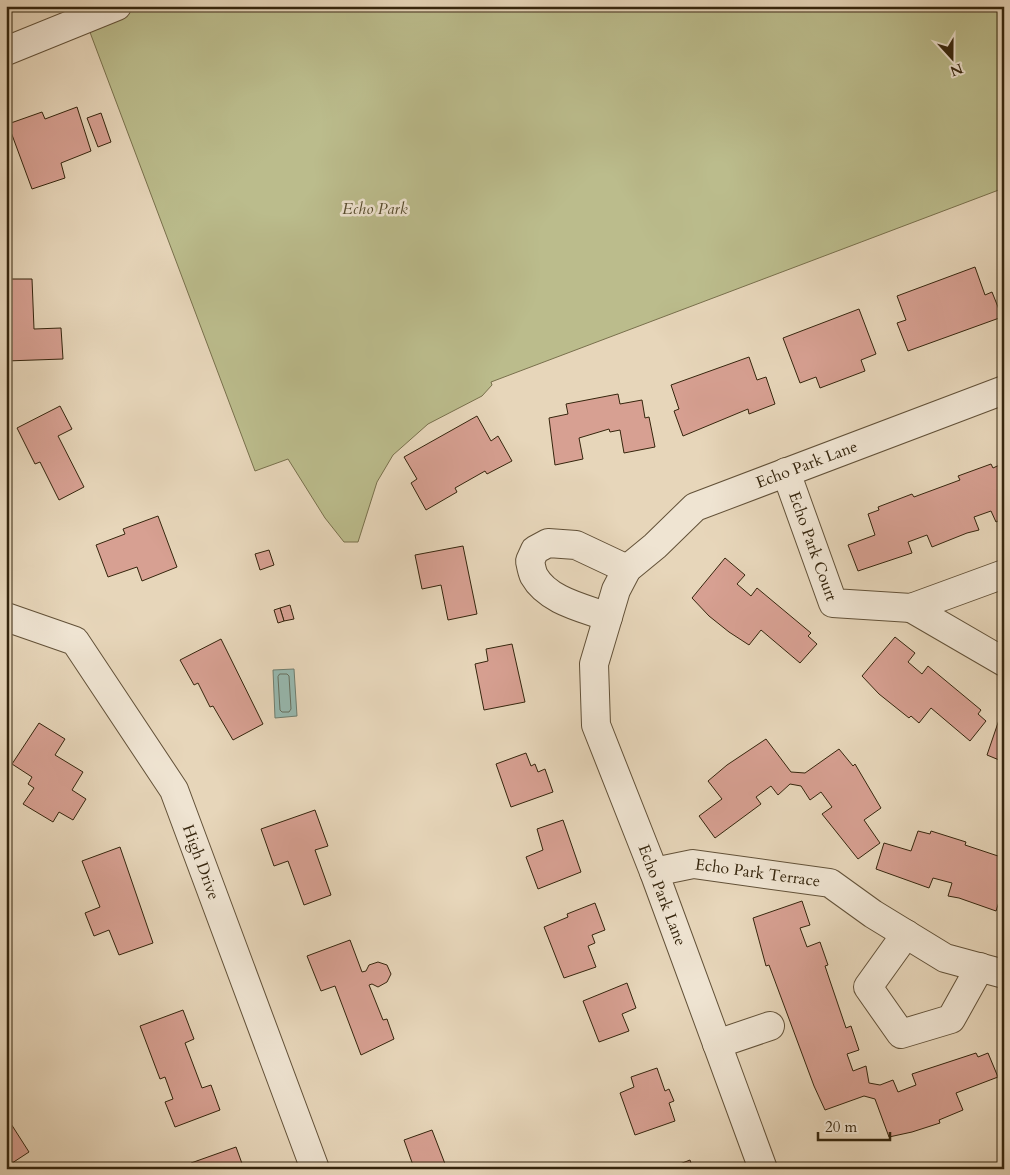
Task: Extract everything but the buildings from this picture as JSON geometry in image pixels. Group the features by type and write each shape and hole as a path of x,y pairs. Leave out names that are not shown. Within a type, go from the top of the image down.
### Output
{"street":[{"path":"6,51 117,6"},
{"name":"Echo Park Lane","path":"763,1169 654,872 596,725 594,664 616,590 626,569 655,546 695,507 1004,390"},
{"name":"Echo Park Court","path":"786,472 833,603 910,608 1004,574"},
{"path":"608,617 557,597 543,587 534,576 530,561 535,550 548,543 576,545 626,569"},
{"name":"Echo Park Court","path":"910,608 1004,662"},
{"name":"High Drive","path":"6,617 75,641 174,790 315,1169"},
{"name":"Echo Park Terrace","path":"654,872 693,864 830,883 873,914 906,934 945,958 992,971 950,1019 901,1034 868,987 906,934"},
{"path":"717,1044 770,1026"}],"green space":[{"name":"Echo Park","path":"117,6 1004,6 1004,188 491,382 492,385 482,396 428,424 393,455 377,482 358,542 344,542 325,518 288,459 255,471 85,19"}],"water":[{"path":"294,669 297,716 275,718 273,670"}]}
